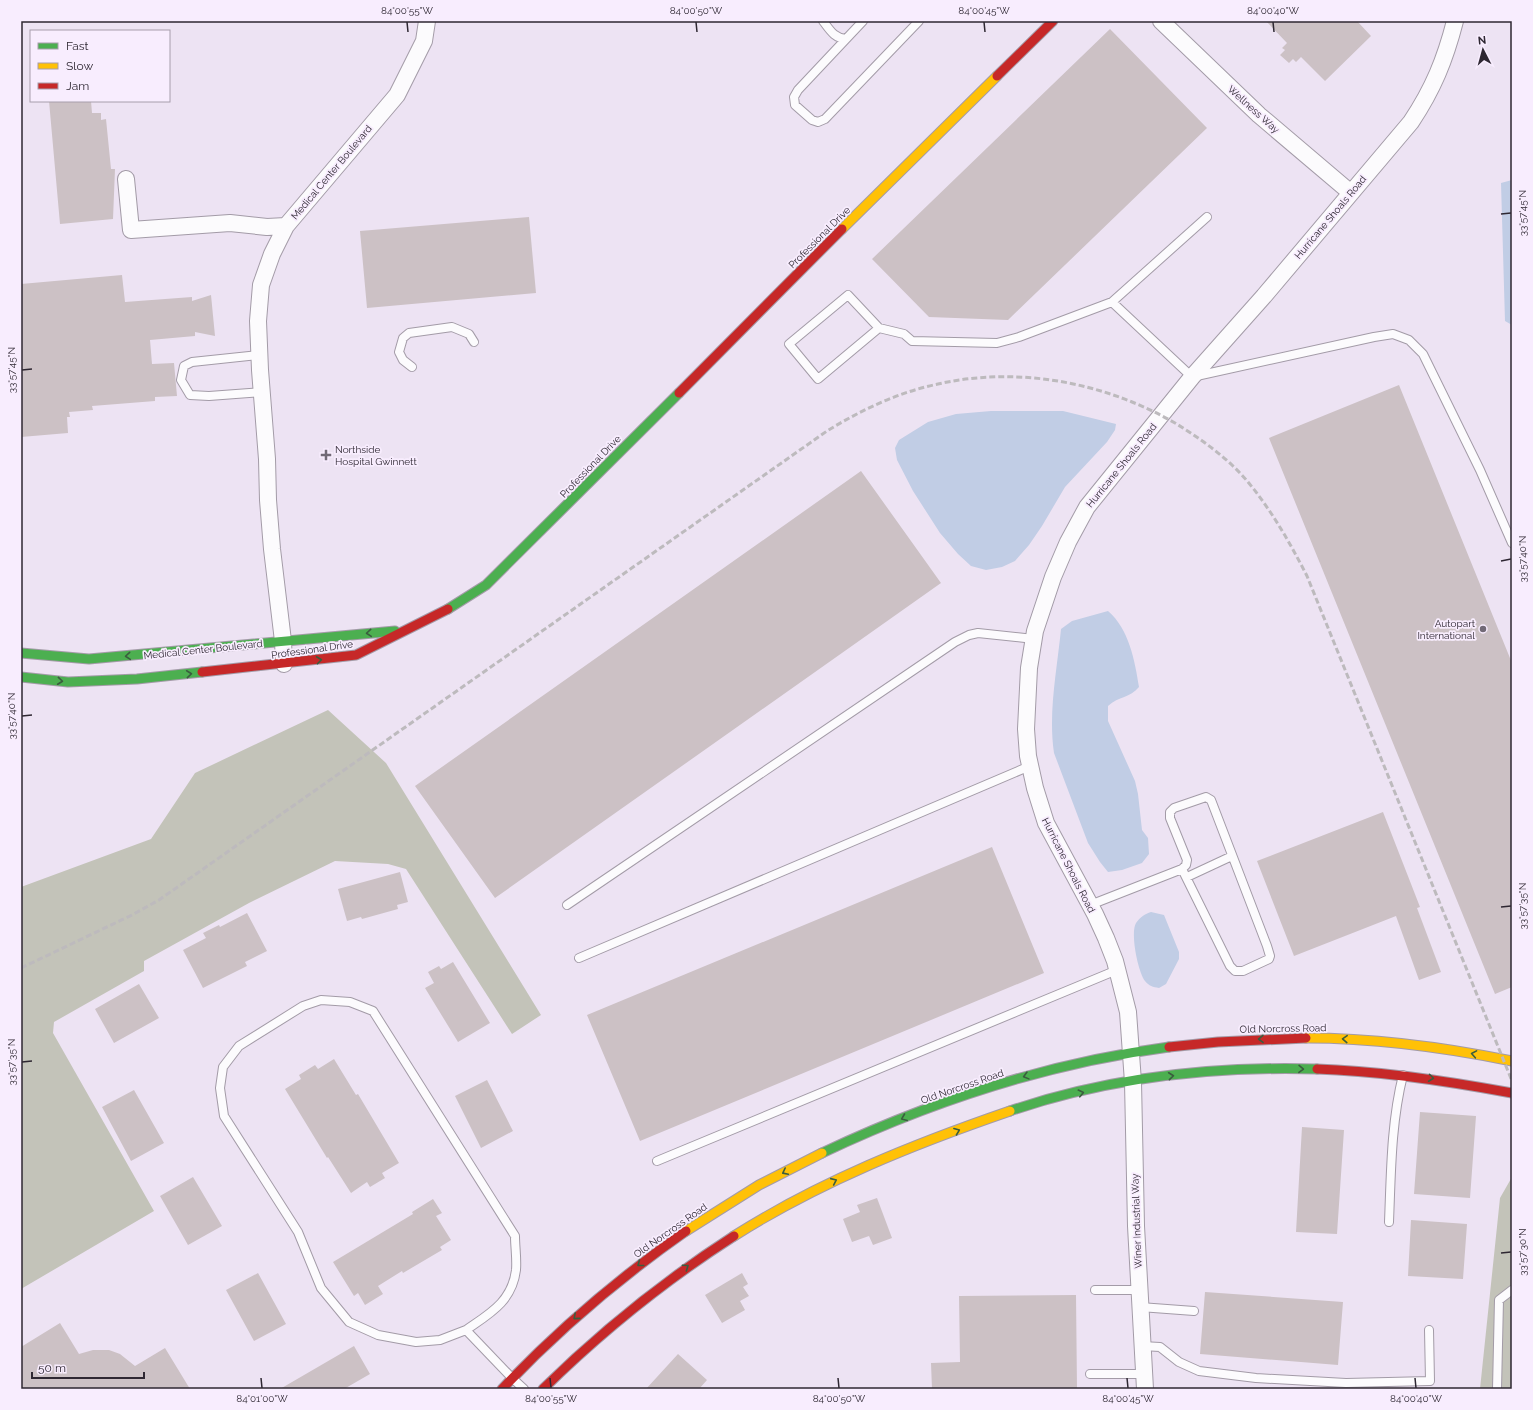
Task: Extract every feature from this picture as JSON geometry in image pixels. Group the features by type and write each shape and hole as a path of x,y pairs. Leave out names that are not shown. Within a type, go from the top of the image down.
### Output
{"main road":[{"name":"Professional Drive","path":"21,677 68,682 138,680 356,655 453,606 486,585 580,493 810,261 1053,21"},
{"name":"Medical Center Boulevard","path":"21,653 89,659 408,629"},
{"name":"Old Norcross Road","path":"502,1389 554,1336 605,1291 646,1259 708,1216 760,1185 814,1157 871,1131 991,1086 1064,1066 1131,1052 1200,1042 1247,1039 1332,1038 1395,1042 1512,1061"},
{"path":"543,1389 568,1364 625,1313 686,1267 749,1226 817,1189 902,1151 1024,1107 1133,1082 1164,1077 1218,1071 1287,1068 1373,1071 1458,1082 1512,1093"}],"street":[{"name":"Medical Center Boulevard","path":"126,179 131,230 230,223 267,227 286,226 397,95 424,41 426,21"},
{"name":"Wellness Way","path":"1161,21 1260,115 1351,193"},
{"name":"Hurricane Shoals Road","path":"1131,1052 1128,1012 1117,970 1106,938 1090,904 1046,823 1035,788 1030,766 1026,729 1029,668 1035,631 1065,549 1087,507 1192,377 1264,296 1411,122 1440,71 1455,21"},
{"path":"284,664 283,641 272,549 258,321 261,285 272,254 286,226"},
{"name":"Winer Industrial Way","path":"1131,1052 1136,1226 1144,1382"}],"lane":[{"path":"823,21 835,36 846,39"},
{"path":"863,21 798,90 794,97 795,105 812,120 818,122 825,118 915,22"},
{"path":"879,328 818,379 790,344 848,295 879,328 904,334 912,341 997,343 1019,337 1112,302 1207,217"},
{"path":"1112,302 1192,377 1374,337 1393,334 1409,340 1423,354 1480,470 1512,543"},
{"path":"412,367 403,360 399,352 403,338 409,333 452,327 469,334 474,342"},
{"path":"259,355 192,362 184,366 181,380 190,395 209,396 263,392"},
{"path":"567,905 955,642 969,635 978,633 1034,639"},
{"path":"579,958 1030,766"},
{"path":"1090,904 1182,869 1186,865 1187,860 1170,818 1170,812 1174,808 1202,797 1206,797 1211,800 1270,956 1269,959 1243,971 1235,971 1230,966 1182,869"},
{"path":"1187,877 1232,856"},
{"path":"657,1161 1117,970"},
{"path":"321,1000 350,1002 373,1011 515,1236 516,1270 510,1292 498,1308 466,1330 440,1340 416,1342 378,1335 349,1322 321,1288 298,1232 224,1116 220,1088 223,1067 239,1046 303,1006 321,1000"},
{"path":"1389,1222 1394,1124 1398,1097 1404,1075"},
{"path":"1096,1290 1139,1290"},
{"path":"1497,1389 1499,1300 1512,1290"},
{"path":"1140,1307 1194,1311"},
{"path":"466,1330 524,1389"},
{"path":"1142,1346 1160,1347 1179,1362 1199,1371 1256,1378 1346,1383 1430,1381 1428,1330"},
{"path":"1090,1374 1144,1382"}],"shaded area":[{"path":"328,710 386,763 541,1015 512,1034 406,869 388,864 335,861 249,903 144,961 144,971 54,1022 53,1033 154,1211 21,1289 21,887 151,839 195,773"},
{"path":"1512,1177 1512,1389 1480,1389 1500,1198"}],"water":[{"path":"1512,180 1512,325 1505,321 1501,183"},
{"path":"991,411 1063,411 1116,424 1115,430 1107,442 1065,487 1042,526 1029,545 1015,561 1002,567 986,570 971,566 958,554 940,533 913,491 897,460 895,448 899,440 928,422 956,414"},
{"path":"1108,611 1115,618 1126,636 1133,656 1139,687 1136,691 1116,700 1108,706 1108,721 1135,781 1142,830 1148,838 1149,854 1142,863 1122,870 1108,872 1088,843 1054,753 1052,723 1061,629 1072,621"},
{"path":"1151,912 1164,915 1179,952 1179,959 1166,984 1159,988 1148,984 1142,976 1137,961 1134,943 1134,928 1136,923 1143,916"}],"building":[{"path":"1266,21 1357,21 1371,36 1325,81 1301,57 1296,62 1293,59 1289,63 1280,55 1285,50 1282,48 1287,43"},
{"path":"1110,29 1207,128 1008,320 929,317 872,259"},
{"path":"49,102 91,102 92,113 101,113 101,120 106,119 111,169 115,169 113,219 60,224"},
{"path":"529,217 536,293 367,308 360,231"},
{"path":"122,275 125,302 192,297 192,301 211,295 215,336 195,332 195,336 150,340 152,364 174,363 177,396 155,397 155,401 92,406 93,410 69,412 70,417 67,417 68,433 21,437 21,284"},
{"path":"1399,385 1512,663 1512,987 1495,994 1269,438"},
{"path":"861,471 941,583 495,898 415,786"},
{"path":"1383,812 1420,907 1417,908 1441,972 1419,980 1396,916 1294,956 1257,861"},
{"path":"992,847 1044,973 640,1141 587,1015"},
{"path":"400,872 408,902 397,905 398,909 362,919 361,917 347,921 338,889"},
{"path":"247,913 267,951 245,962 247,966 203,988 183,950 206,938 203,933 219,925 220,927"},
{"path":"453,962 490,1023 458,1042 425,988 434,983 428,972 439,966 441,969"},
{"path":"139,984 159,1018 114,1043 95,1009"},
{"path":"334,1059 356,1095 358,1094 399,1163 382,1173 385,1178 370,1187 367,1182 351,1193 328,1157 327,1158 285,1089 301,1079 299,1075 315,1065 318,1069"},
{"path":"487,1080 513,1131 481,1148 455,1096"},
{"path":"134,1090 164,1143 131,1161 102,1107"},
{"path":"1420,1112 1476,1116 1470,1198 1414,1194"},
{"path":"1302,1127 1344,1130 1337,1234 1296,1232"},
{"path":"193,1177 222,1226 188,1245 160,1196"},
{"path":"877,1198 892,1238 873,1245 869,1236 852,1242 843,1219 860,1212 857,1205"},
{"path":"433,1199 442,1213 436,1216 451,1240 440,1247 442,1250 403,1273 402,1271 378,1286 383,1294 365,1305 358,1293 354,1296 333,1262 413,1214 412,1212"},
{"path":"1411,1220 1467,1224 1463,1279 1408,1276"},
{"path":"258,1273 286,1324 254,1341 226,1290"},
{"path":"742,1273 748,1284 743,1287 749,1296 740,1301 745,1310 722,1323 705,1295"},
{"path":"1205,1292 1343,1302 1338,1365 1200,1354"},
{"path":"1076,1295 1077,1389 932,1389 931,1363 960,1362 959,1296"},
{"path":"60,1323 79,1354 93,1350 109,1350 120,1354 135,1366 165,1348 190,1389 21,1389 21,1347"},
{"path":"354,1346 370,1374 344,1389 280,1389"},
{"path":"678,1354 707,1380 699,1389 646,1389"}],"railway":[{"path":"21,968 132,915 159,900 840,423 867,409 923,387 968,379 999,377 1029,378 1060,381 1090,388 1119,397 1148,409 1175,423 1204,442 1232,465 1248,482 1265,504 1287,539 1307,576 1512,1081"}],"traffic: fast":[{"path":"448,609 486,585 679,393"},
{"path":"21,653 89,659 395,631"},
{"path":"21,677 68,682 137,679 202,672"},
{"path":"822,1153 906,1117 991,1086 1079,1063 1169,1047"},
{"path":"1010,1111 1084,1090 1161,1076 1239,1070 1317,1069"}],"traffic: slow":[{"path":"842,229 997,76"},
{"path":"1306,1038 1332,1038 1409,1044 1512,1061"},
{"path":"734,1236 766,1216 833,1181 938,1137 1010,1111"},
{"path":"686,1231 759,1185 822,1153"}],"traffic: jam":[{"path":"997,76 1053,21"},
{"path":"679,393 842,229"},
{"path":"202,672 356,655 448,609"},
{"path":"1169,1047 1218,1042 1306,1038"},
{"path":"1317,1069 1414,1077 1512,1093"},
{"path":"502,1389 567,1325 637,1267 686,1231"},
{"path":"543,1389 588,1347 634,1308 658,1289 734,1236"}],"place":[{"name":"Northside Hospital Gwinnett","path":"326,455"},
{"name":"Autopart International","path":"1483,629"}]}
